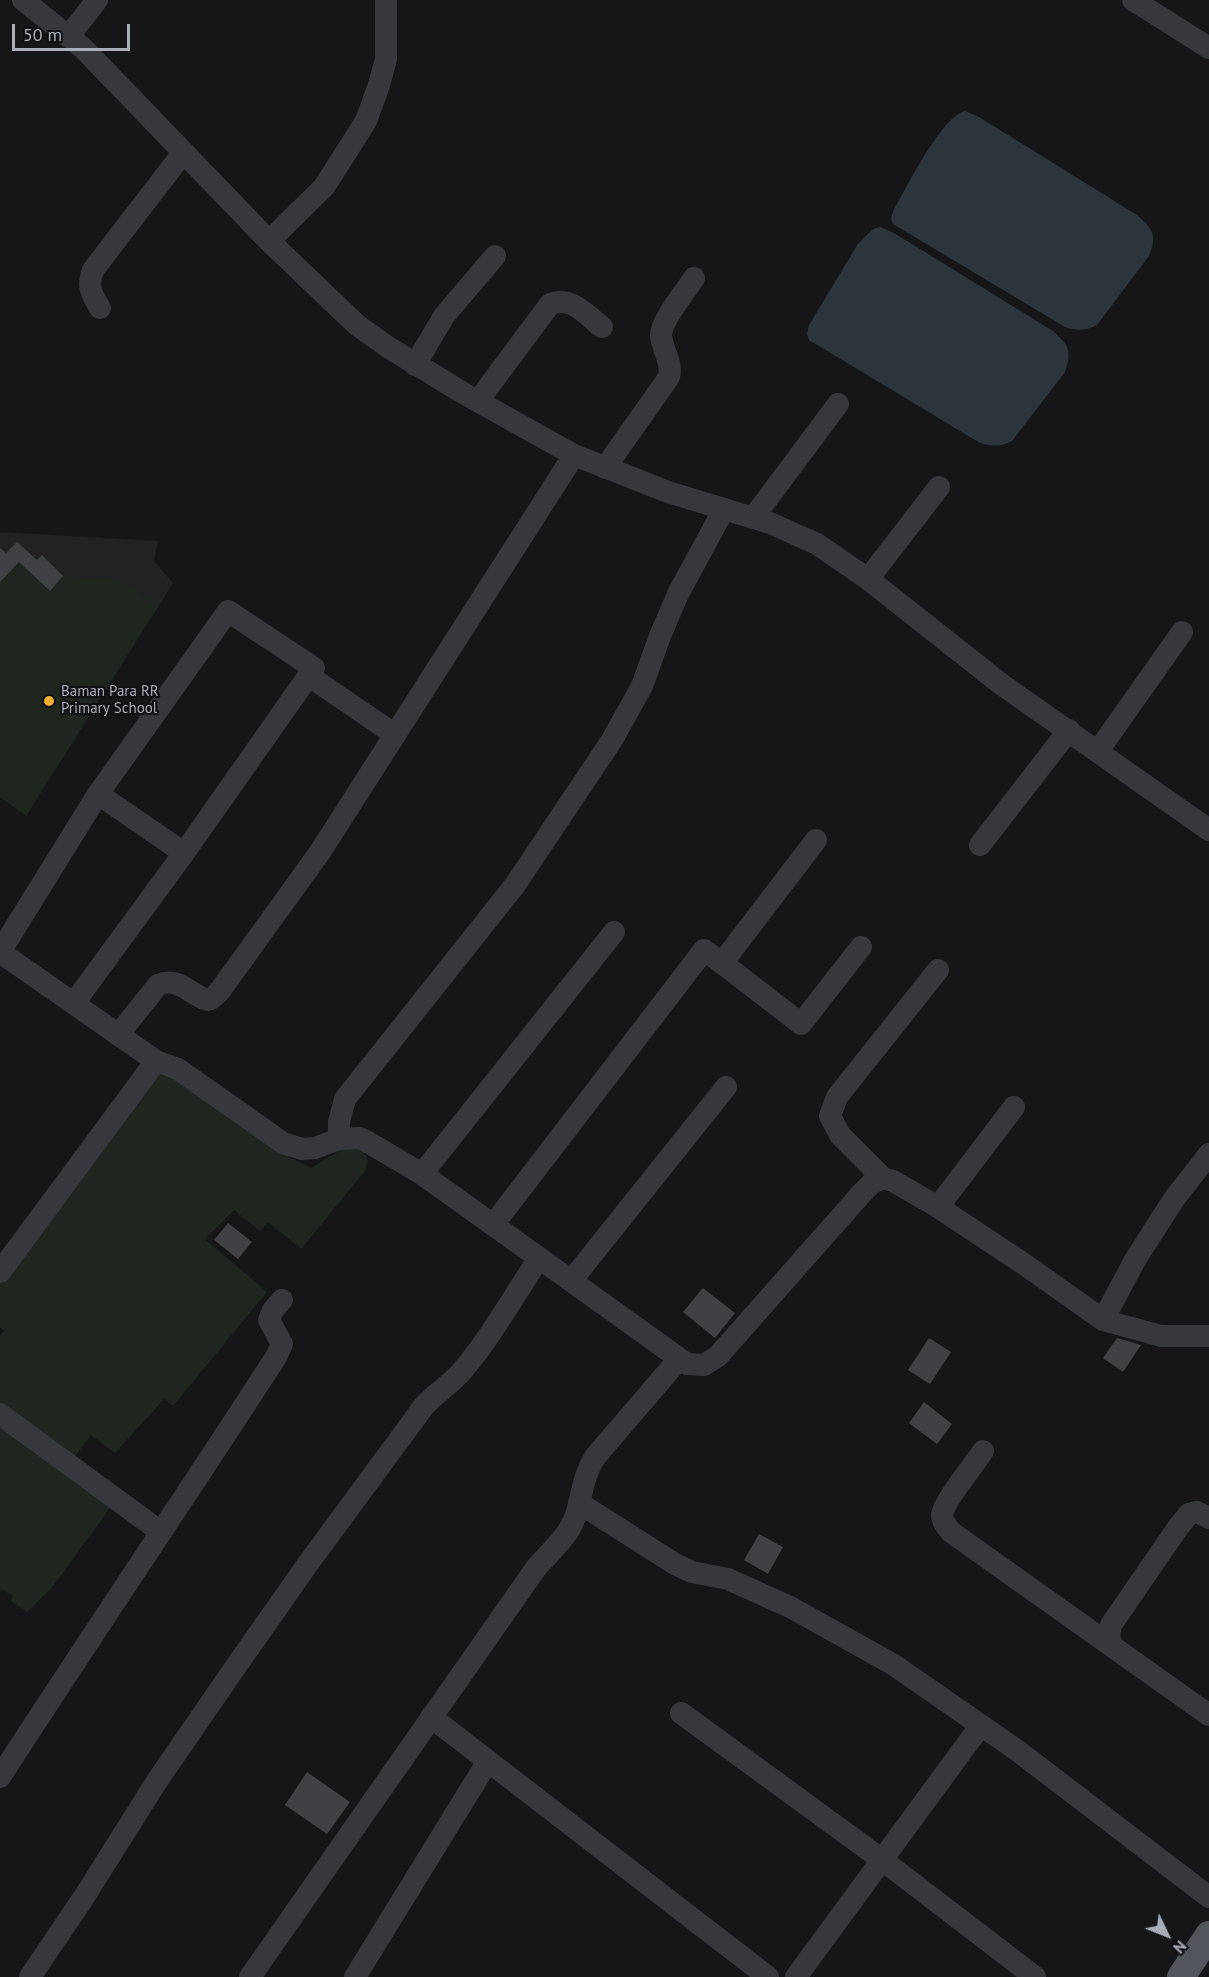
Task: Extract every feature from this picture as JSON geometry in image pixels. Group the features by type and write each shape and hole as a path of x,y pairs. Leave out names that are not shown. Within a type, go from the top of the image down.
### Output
{"main road":[{"path":"1180,1977 1209,1935"}],"street":[{"path":"22,0 84,49 135,99 183,153 269,241 357,325 415,365 574,455 668,492 753,518 817,544 868,579 1001,684 1209,830"},
{"path":"69,36 97,0"},
{"path":"1133,0 1206,41"},
{"path":"269,241 324,187 366,121 386,59 388,1"},
{"path":"100,308 90,292 93,270 183,153"},
{"path":"415,365 444,316 495,256"},
{"path":"605,468 669,377 671,369 661,333 665,322 694,278"},
{"path":"478,401 550,303 560,300 569,302 602,327"},
{"path":"753,518 838,404"},
{"path":"118,1035 158,985 163,982 177,983 207,1000 219,992 320,852 574,455"},
{"path":"868,579 939,487"},
{"path":"339,1139 339,1122 345,1099 515,885 612,740 642,686 678,594 724,509"},
{"path":"74,1004 314,668 228,611 98,794 0,952 118,1035 156,1061 178,1069 275,1138 293,1147 315,1148 339,1139 360,1138 422,1174 687,1364 704,1365 718,1356 862,1193 872,1183 883,1178"},
{"path":"1098,751 1182,632"},
{"path":"309,676 394,734"},
{"path":"980,845 1069,730"},
{"path":"98,794 184,853"},
{"path":"722,963 816,840"},
{"path":"422,1174 615,932"},
{"path":"493,1225 704,950 801,1024 861,947"},
{"path":"938,970 837,1097 830,1116 840,1135 883,1178 893,1181 938,1207 1024,1263 1103,1320 1161,1336 1209,1336"},
{"path":"0,1272 156,1061"},
{"path":"571,1281 726,1087"},
{"path":"938,1207 1014,1107"},
{"path":"1103,1320 1135,1260 1174,1199 1209,1154"},
{"path":"30,1977 84,1897 157,1781 307,1565 424,1406 461,1373 477,1353 539,1258"},
{"path":"0,1777 276,1357 282,1344 269,1320 273,1310 282,1300"},
{"path":"250,1977 536,1568 566,1534 576,1517 586,1472 596,1457 679,1359"},
{"path":"0,1414 160,1532"},
{"path":"983,1451 946,1504 942,1515 951,1532 1209,1715"},
{"path":"579,1503 675,1564 692,1572 728,1579 792,1608 894,1665 1018,1751 1209,1897"},
{"path":"1113,1647 1109,1637 1111,1625 1179,1526 1190,1514 1197,1512 1209,1518"},
{"path":"681,1713 881,1859 1035,1977"},
{"path":"431,1717 768,1977"},
{"path":"796,1977 981,1725"},
{"path":"355,1977 488,1761"}],"shaded area":[{"path":"965,111 979,117 1137,215 1150,229 1153,243 1149,256 1097,325 1081,330 1065,327 893,224 891,218 894,209 925,154 945,126 955,116"},
{"path":"880,227 894,233 1053,331 1063,340 1068,349 1065,372 1012,441 996,445 980,443 809,340 807,334 809,325 858,244 873,229"},
{"name":"Baman Para RR Primary School","path":"0,532 158,541 154,561 173,583 26,816 0,797"},
{"name":"Baman Para RR Primary School","path":"13,557 49,590 63,576 118,579 159,605 26,816 0,797 0,582 3,579 0,571"},
{"path":"156,1070 168,1074 272,1148 311,1168 349,1145 365,1154 367,1165 365,1171 301,1249 268,1222 260,1231 234,1210 205,1239 267,1292 173,1406 164,1399 115,1453 91,1435 73,1459 95,1477 111,1479 109,1486 118,1497 51,1589 27,1612 11,1601 13,1596 0,1590 0,1336 4,1331 0,1328 0,1281"}],"building":[{"path":"17,542 37,560 42,555 63,576 50,591 19,562 0,582 0,548 6,553"},
{"path":"228,1223 252,1242 238,1259 214,1240"},
{"path":"703,1288 735,1313 715,1338 683,1312"},
{"path":"929,1338 951,1352 930,1384 908,1370"},
{"path":"1117,1338 1141,1345 1123,1372 1103,1358"},
{"path":"924,1402 952,1424 937,1444 909,1423"},
{"path":"759,1534 783,1547 768,1574 744,1560"},
{"path":"307,1772 350,1802 327,1834 285,1805"}],"place":[{"name":"Baman Para RR Primary School","path":"49,701"}]}
